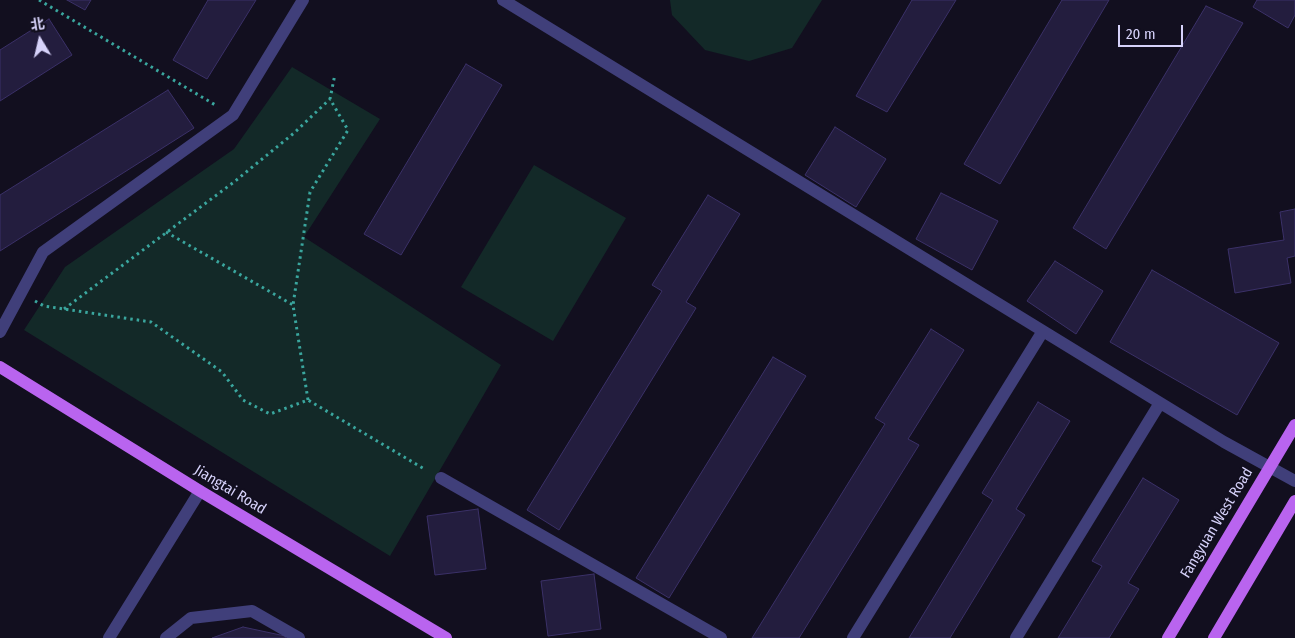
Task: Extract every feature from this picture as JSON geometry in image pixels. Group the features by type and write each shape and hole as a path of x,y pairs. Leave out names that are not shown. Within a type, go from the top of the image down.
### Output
{"main road":[{"name":"Jiangtai Road","path":"0,367 200,491 446,638"},
{"name":"Fangyuan West Road","path":"1168,638 1295,425"},
{"path":"1214,638 1295,501"}],"street":[{"path":"0,332 43,252 233,115 303,0"},
{"path":"503,0 1224,442 1295,481"},
{"path":"853,638 1043,331"},
{"path":"1016,638 1160,403"},
{"path":"441,478 721,638"},
{"path":"109,638 200,491"},
{"path":"166,638 191,618 252,611 298,638"}],"path":[{"path":"39,0 233,115"},
{"path":"64,308 234,182 294,134 330,99 335,74"},
{"path":"308,400 293,305 310,192 348,130 330,99"},
{"path":"166,232 293,305"},
{"path":"22,293 44,306 151,322 222,372 243,400 270,414 308,400"},
{"path":"308,400 441,478"}],"green space":[{"path":"670,0 822,0 792,48 749,61 705,50 672,15"},
{"path":"292,67 380,119 304,237 501,365 390,556 24,330 65,267 234,149"},
{"path":"534,165 626,218 553,341 461,287"}],"building":[{"path":"67,0 91,0 85,10"},
{"path":"208,0 256,0 207,79 173,60"},
{"path":"912,0 956,0 887,112 856,96"},
{"path":"1062,0 1109,0 1000,184 964,164"},
{"path":"1257,0 1295,0 1295,15 1288,28 1253,7"},
{"path":"1206,6 1243,23 1106,249 1073,228"},
{"path":"49,19 72,55 0,101 0,50"},
{"path":"466,64 502,85 401,255 364,234"},
{"path":"168,90 194,128 0,251 0,195"},
{"path":"835,127 886,159 856,207 805,175"},
{"path":"941,193 998,221 972,270 916,239"},
{"path":"708,195 740,214 686,302 696,308 559,530 527,510 662,291 652,285"},
{"path":"1295,209 1295,256 1287,258 1291,283 1235,293 1228,249 1284,240 1280,212"},
{"path":"1055,261 1103,291 1076,334 1027,301"},
{"path":"1152,270 1279,343 1237,415 1110,342"},
{"path":"931,329 964,350 908,439 919,445 799,638 752,638 885,424 875,418"},
{"path":"773,357 806,376 669,598 636,578"},
{"path":"1038,402 1070,421 1016,509 1025,515 950,638 909,638 993,500 982,493"},
{"path":"1143,478 1179,500 1128,583 1139,589 1109,638 1058,638 1102,566 1092,561"},
{"path":"478,509 486,569 435,575 427,516"},
{"path":"594,574 601,629 548,636 541,581"},
{"path":"243,627 285,636 286,638 212,638"}]}
